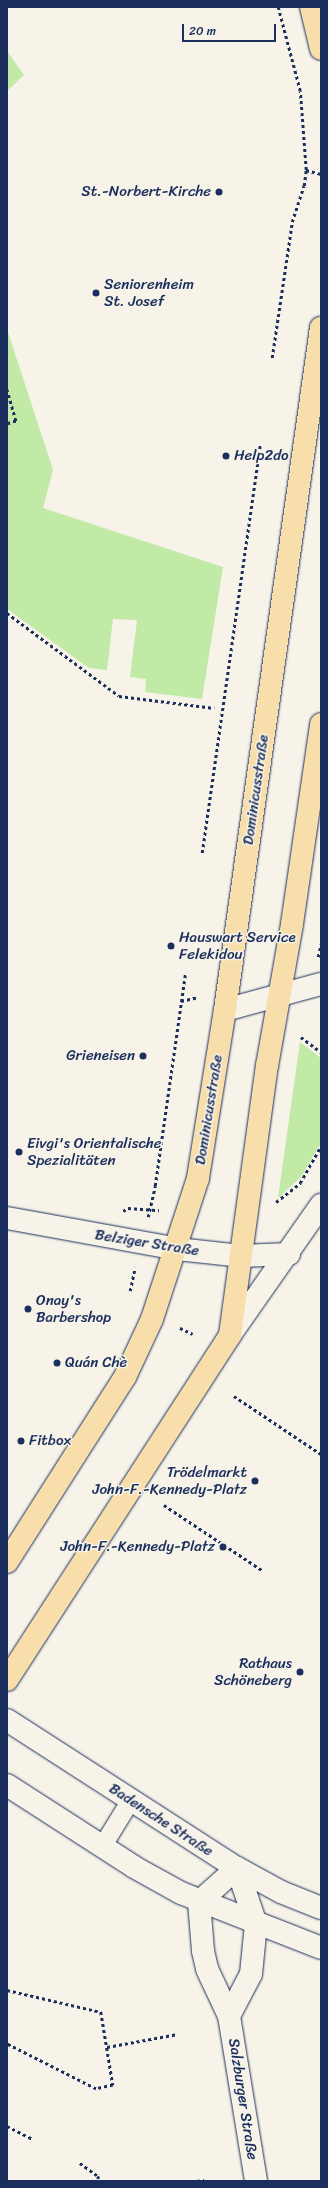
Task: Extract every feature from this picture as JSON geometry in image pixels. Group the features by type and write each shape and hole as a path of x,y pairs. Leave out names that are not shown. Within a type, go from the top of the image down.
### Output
{"main road":[{"path":"311,7 321,49"},
{"name":"Dominicusstraße","path":"7,1562 125,1377 152,1319 177,1249 198,1178 225,1010 321,328"},
{"path":"7,1680 230,1335 278,996 292,924 321,724"}],"street":[{"path":"225,1010 321,984"},
{"path":"230,1335 289,1254 321,1205"},
{"name":"Belziger Straße","path":"7,1218 177,1249 241,1256 289,1254"},
{"name":"Badensche Straße","path":"7,1720 237,1868 281,1892 321,1908"},
{"path":"7,1785 102,1846 181,1894 321,1948"},
{"path":"199,1902 237,1868 256,1924"},
{"name":"Salzburger Straße","path":"199,1902 203,1951 207,1968 230,2016 256,2181"},
{"name":"Salzburger Straße","path":"230,2016 251,1974 256,1924"}],"lane":[{"path":"102,1846 131,1800"}],"path":[{"path":"272,358 292,222 304,186 306,170 300,91 278,7"},
{"path":"306,170 321,174"},
{"path":"7,389 16,422 7,424"},
{"path":"202,854 260,445"},
{"path":"7,613 119,696 214,708"},
{"path":"155,1186 185,974"},
{"path":"181,1002 202,996"},
{"path":"298,1034 321,1052"},
{"path":"278,1201 300,1183 321,1146"},
{"path":"180,1328 193,1334"},
{"path":"234,1396 321,1454"},
{"path":"164,1505 262,1570"},
{"path":"7,1990 101,2012 113,2085 96,2089 7,2044"},
{"path":"107,2047 178,2034"},
{"path":"7,2126 33,2138"},
{"path":"80,2163 98,2176 99,2181"},
{"path":"197,2181 204,2180"}],"green space":[{"path":"7,51 24,75 7,91"},
{"path":"7,329 53,470 43,508 223,567 202,699 145,692 146,679 130,677 137,620 113,619 107,670 89,668 7,609"},
{"path":"300,1042 321,1058 321,1143 301,1177 278,1198"}],"place":[{"name":"St.-Norbert-Kirche","path":"219,192"},
{"name":"Seniorenheim St. Josef","path":"96,293"},
{"name":"Help2do","path":"226,456"},
{"name":"Hauswart Service Felekidou","path":"171,946"},
{"name":"Grieneisen","path":"143,1056"},
{"name":"Eivgi's Orientalische Spezialitäten","path":"19,1152"},
{"name":"Onay's Barbershop","path":"28,1309"},
{"name":"Quán Chè","path":"57,1363"},
{"name":"Fitbox","path":"21,1441"},
{"name":"Trödelmarkt John-F.-Kennedy-Platz","path":"255,1481"},
{"name":"John-F.-Kennedy-Platz","path":"223,1547"},
{"name":"Rathaus Schöneberg","path":"300,1672"}]}
